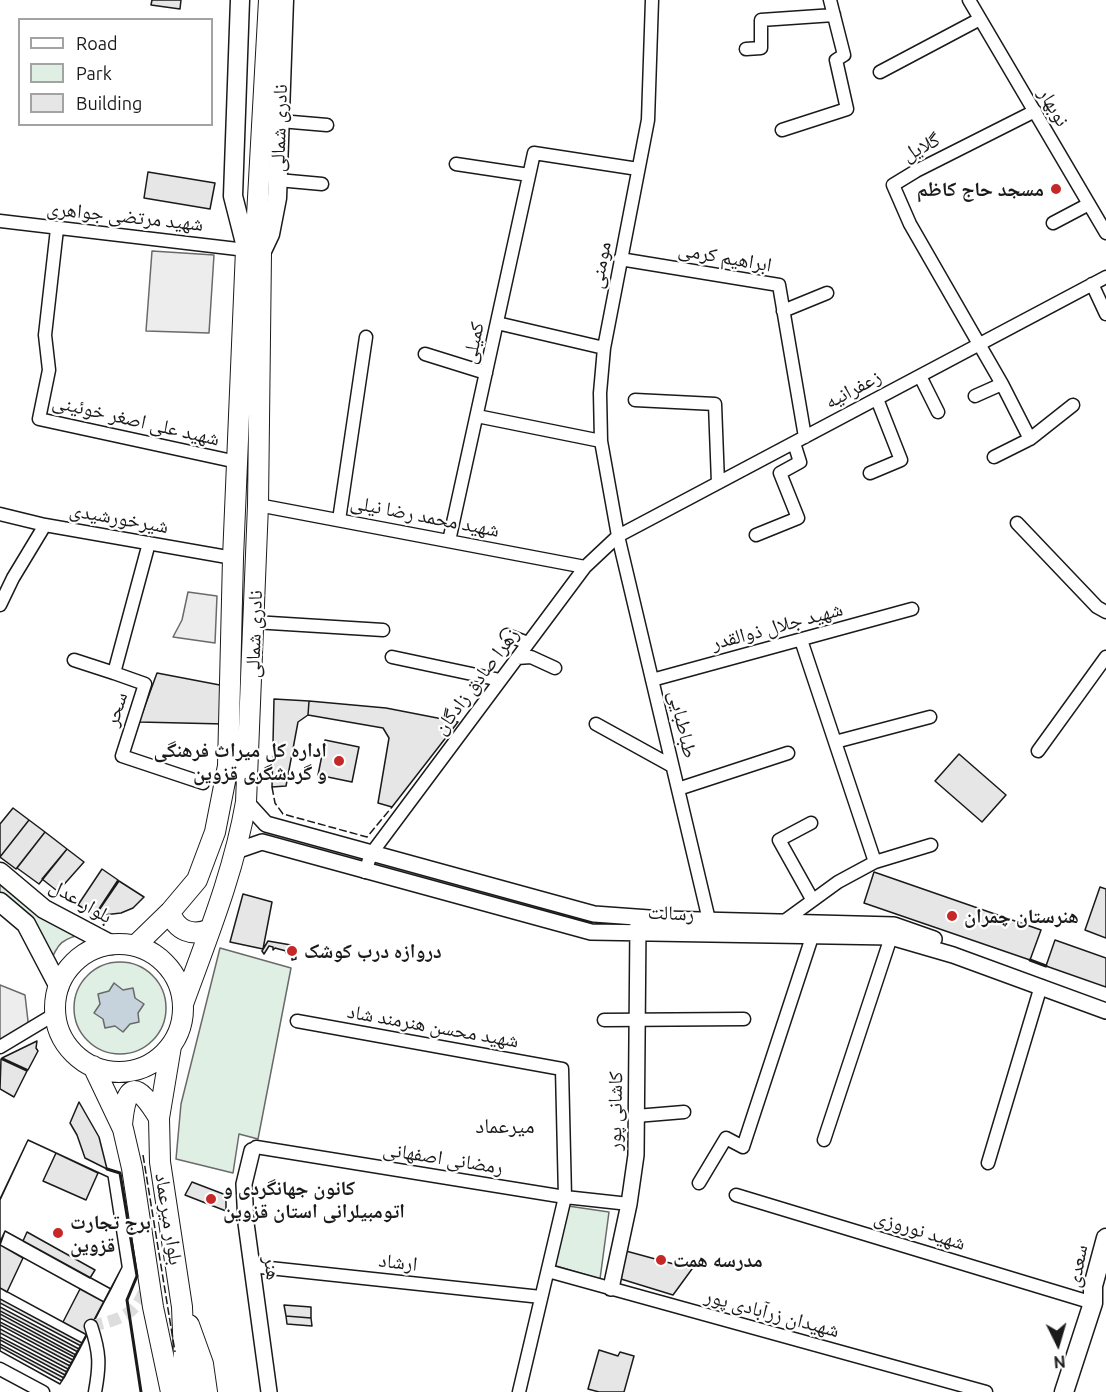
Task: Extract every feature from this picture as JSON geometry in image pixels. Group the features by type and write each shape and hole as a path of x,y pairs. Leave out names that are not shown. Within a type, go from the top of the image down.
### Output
{"main road":[{"name":"نادری شمالی","path":"240,0 233,196 254,251"},
{"name":"نادری شمالی","path":"183,1004 236,851 246,802 258,505 254,251 255,0"},
{"name":"نادری شمالی","path":"135,946 170,912 197,880 215,832 228,766 237,462 256,234 269,0"},
{"name":"نادری شمالی","path":"254,251 270,234 277,198 284,0"},
{"name":"بلوار عدل","path":"0,872 44,909 112,945"},
{"path":"0,902 26,924 59,987"},
{"path":"170,912 176,924 186,931 198,933 210,929"},
{"path":"112,945 135,946 153,954 169,967 179,985 183,1004 181,1026 171,1046 155,1061 135,1070 114,1072 83,1061 67,1045 57,1025 56,1000 59,987 71,966 90,951 112,945"},
{"name":"بلوار میرعماد","path":"171,1046 159,1118 160,1162 182,1307 184,1357 189,1392"},
{"name":"بلوار میرعماد","path":"93,1066 122,1125 132,1168 153,1306 171,1392"},
{"path":"122,1125 125,1099 129,1093 135,1091 142,1093 159,1118"},
{"name":"سعدی","path":"1064,1392 1093,1303 1093,1286 1106,1238"},
{"name":"سعدی","path":"1093,1303 1106,1287"},
{"path":"153,1306 154,1372 158,1392"},
{"path":"182,1307 203,1364 207,1392"}],"street":[{"name":"مومنی","path":"618,536 601,441 600,393 604,348 648,120 652,0"},
{"path":"782,130 847,109 836,60 844,55 830,0"},
{"name":"نوبهار","path":"969,0 1106,233"},
{"path":"747,49 761,48 761,20 834,15"},
{"path":"880,72 980,19"},
{"name":"گلایل","path":"978,345 910,224 893,185 1035,111"},
{"path":"280,121 327,125"},
{"name":"کمیلی","path":"450,541 534,153 638,169"},
{"path":"456,164 529,175"},
{"path":"278,180 322,184"},
{"path":"1053,223 1089,204"},
{"name":"شهید مرتضی جواهری","path":"0,221 254,251"},
{"name":"شهید علی اصغر خوئینی","path":"57,228 45,335 49,370 39,419 237,462"},
{"name":"ابراهیم کرمی","path":"620,259 779,285 800,440 800,462 780,473 798,518 756,535"},
{"name":"زعفرانیه","path":"618,536 1106,277"},
{"path":"1092,284 1106,314"},
{"path":"783,310 826,293"},
{"path":"497,323 604,348"},
{"path":"339,520 366,337"},
{"path":"978,345 1002,384 1030,439"},
{"path":"425,354 486,372"},
{"path":"920,376 938,412"},
{"path":"975,396 1002,384"},
{"path":"870,473 901,460 877,399"},
{"path":"635,400 715,404 718,483"},
{"path":"994,457 1030,439 1073,405"},
{"path":"477,416 601,441"},
{"name":"شهید محمد رضا نیلی","path":"258,505 585,567"},
{"name":"شیرخورشیدی","path":"0,514 45,525 233,558"},
{"path":"1017,523 1097,607 1106,612"},
{"path":"0,605 13,578 45,525"},
{"name":"زهرا صادق زادگان","path":"371,854 585,567 618,536"},
{"name":"طباطبایی","path":"618,536 709,920"},
{"name":"سحر","path":"149,543 114,673 146,684 122,756 203,783"},
{"name":"شهید جلال ذوالقدر","path":"652,680 912,609"},
{"path":"254,622 383,630"},
{"path":"507,635 528,643"},
{"path":"801,639 874,861"},
{"path":"392,657 501,680"},
{"path":"517,658 531,657 555,668"},
{"path":"1038,751 1106,657"},
{"path":"74,660 114,673"},
{"path":"835,742 930,717"},
{"path":"596,724 672,766"},
{"path":"678,789 788,753"},
{"name":"رسالت","path":"246,802 266,824 638,926 812,937 891,937 953,955 1106,1011"},
{"path":"811,823 779,840 812,899"},
{"name":"رسالت","path":"236,851 262,842 591,932 709,920 894,925 1106,1001"},
{"path":"783,922 812,899 874,861 931,845"},
{"path":"366,872 371,854"},
{"name":"کاشانی پور","path":"610,1288 629,1204 636,1155 638,926"},
{"path":"699,1183 726,1138 743,1147 812,937"},
{"path":"824,1140 891,937"},
{"path":"988,1163 1041,986"},
{"path":"0,1047 56,1014"},
{"path":"604,1020 744,1019"},
{"name":"شهید محسن هنرمند شاد","path":"297,1021 562,1069 565,1197"},
{"path":"636,1116 684,1112"},
{"name":"رمضانی اصفهانی","path":"252,1150 256,1148 565,1197 629,1204"},
{"name":"هنر","path":"252,1150 244,1185 246,1223 250,1266 269,1392"},
{"name":"شهید نوروزی","path":"736,1195 1093,1303"},
{"path":"519,1392 565,1197"},
{"name":"ارشاد","path":"250,1266 542,1297"},
{"name":"شهیدان زرآبادی پور","path":"548,1271 986,1392"},
{"path":"91,1326 99,1348 99,1369 95,1392"},
{"path":"0,1369 43,1392"}],"green space":[{"path":"0,872 89,932 62,942 48,967 0,902"},
{"path":"220,948 291,968 258,1139 239,1134 233,1173 176,1159 181,1104"},
{"path":"120,962 138,966 152,976 162,990 166,1008 162,1026 152,1040 138,1050 120,1054 102,1050 88,1040 78,1026 74,1008 78,990 88,976 102,966"},
{"path":"568,1206 609,1212 600,1279 553,1265"}],"shaded area":[{"path":"152,251 214,255 209,333 146,331"},
{"path":"188,592 217,596 215,643 173,637 182,620"},
{"path":"114,983 123,990 133,988 135,998 144,1004 138,1013 139,1022 130,1024 123,1032 115,1026 105,1028 103,1019 94,1013 100,1004 98,994 109,991"},
{"path":"0,985 25,995 29,1030 0,1047"}],"building":[{"path":"152,0 181,0 180,9 151,5"},
{"path":"148,172 215,183 210,209 144,198"},
{"path":"157,673 225,686 224,724 139,722"},
{"path":"274,699 309,701 308,715 298,722 286,786 272,787"},
{"path":"309,701 386,708 458,722 392,807 378,803 389,738 383,728 308,715"},
{"name":"اداره کل میراث فرهنگی و گردشگری قزوین","path":"325,740 359,747 352,782 318,775"},
{"path":"959,754 1006,795 982,822 935,781"},
{"path":"13,808 29,820 0,857 0,824"},
{"path":"29,820 45,832 16,869 0,857"},
{"path":"45,832 67,849 39,884 17,868"},
{"path":"67,849 84,862 60,889 56,890 42,879"},
{"path":"102,869 118,880 95,915 78,905"},
{"name":"هنرستان چمران","path":"874,872 1041,930 1030,960 864,903"},
{"path":"119,881 144,897 133,908 121,913 95,916"},
{"path":"1100,887 1106,889 1106,938 1085,930"},
{"path":"243,894 272,902 263,949 230,942"},
{"path":"1055,940 1106,958 1106,987 1046,966"},
{"name":"دروازه درب کوشک","path":"268,941 291,945 295,948 296,959 292,960 292,951 286,953 286,951 275,948 273,950 273,947 269,946 264,954 262,951"},
{"path":"37,1041 38,1051 28,1070 2,1058"},
{"path":"1,1059 27,1071 14,1097 0,1089"},
{"path":"79,1102 99,1137 107,1169 85,1158 70,1123"},
{"path":"28,1140 108,1177 122,1267 111,1289 5,1231 0,1242 0,1200"},
{"name":"برج تجارت قزوین","path":"28,1140 108,1177 122,1267 60,1384 0,1351 0,1199"},
{"path":"56,1153 98,1173 86,1200 43,1181"},
{"name":"کانون جهانگردی و اتومبیلرانی استان قزوین","path":"192,1182 226,1195 226,1211 185,1195"},
{"path":"5,1231 111,1289 104,1302 0,1245"},
{"path":"27,1232 95,1270 90,1278 23,1241"},
{"path":"0,1245 104,1302 87,1335 0,1288"},
{"path":"0,1245 23,1258 7,1292 0,1288"},
{"path":"626,1251 692,1269 673,1295 621,1279"},
{"path":"0,1288 87,1335 60,1384 0,1351"},
{"path":"0,1288 87,1335 62,1381 0,1347"},
{"path":"0,1288 87,1335 64,1378 0,1344"},
{"path":"0,1288 87,1335 65,1375 0,1340"},
{"path":"0,1288 87,1335 67,1372 0,1337"},
{"path":"0,1288 87,1335 68,1369 0,1333"},
{"path":"0,1288 87,1335 70,1366 0,1329"},
{"path":"0,1288 87,1335 71,1363 0,1325"},
{"path":"0,1288 87,1335 73,1360 0,1322"},
{"path":"0,1288 87,1335 74,1357 0,1318"},
{"path":"0,1288 87,1335 76,1355 0,1314"},
{"path":"0,1288 87,1335 78,1352 0,1311"},
{"path":"0,1288 87,1335 79,1349 0,1307"},
{"path":"0,1288 87,1335 81,1346 0,1303"},
{"path":"0,1288 87,1335 82,1343 0,1299"},
{"path":"80,1289 104,1302 87,1335 63,1322"},
{"path":"284,1305 311,1307 311,1318 286,1316"},
{"path":"286,1316 311,1318 312,1326 287,1324"},
{"path":"599,1350 618,1356 620,1352 634,1356 624,1392 599,1392 588,1389"}],"tunnel":[{"path":"91,1326 127,1314 139,1302 146,1283"}],"fence":[{"path":"272,787 275,803 283,814 367,837 392,807"},
{"path":"143,1155 175,1352"}],"wall":[{"path":"1030,960 1046,966"},
{"path":"107,1169 120,1173 137,1276 127,1300 141,1392"}],"place":[{"name":"مسجد حاج کاظم","path":"1056,189"},
{"name":"اداره کل میراث فرهنگی و گردشگری قزوین","path":"339,761"},
{"name":"هنرستان چمران","path":"952,916"},
{"name":"دروازه درب کوشک","path":"292,951"},
{"name":"کانون جهانگردی و اتومبیلرانی استان قزوین","path":"211,1199"},
{"name":"برج تجارت قزوین","path":"58,1233"},
{"name":"مدرسه همت","path":"661,1260"}],"district":[{"name":"میرعماد","path":"505,1126"}]}
